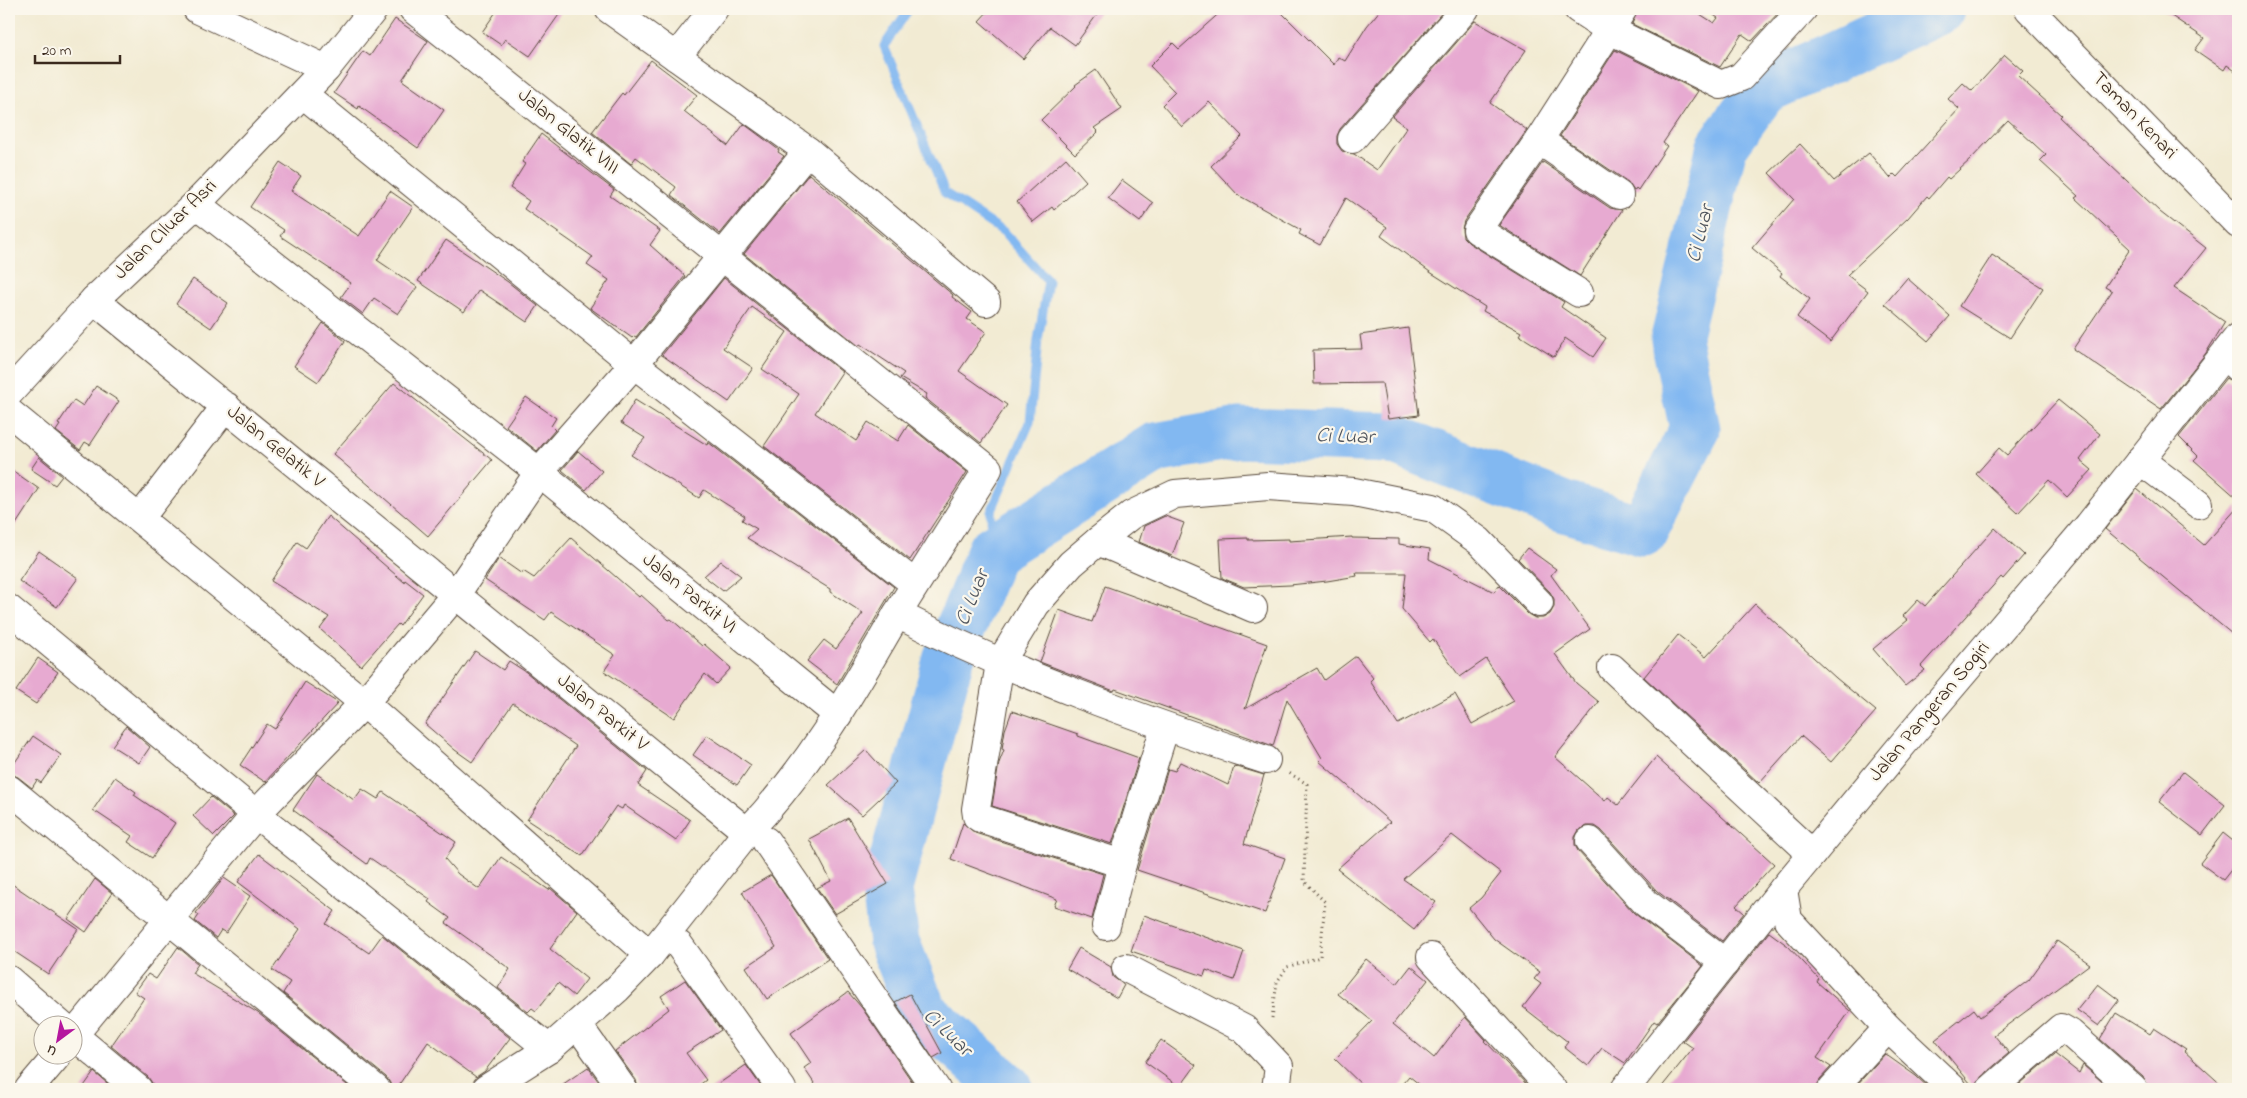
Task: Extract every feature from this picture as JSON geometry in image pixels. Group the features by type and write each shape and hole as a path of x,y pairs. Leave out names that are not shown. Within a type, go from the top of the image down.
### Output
{"street":[{"path":"198,9 326,69"},
{"name":"Jalan CIluar Asri","path":"9,393 94,300 196,204 303,94 326,69 374,9"},
{"name":"Jalan Glatik VIII","path":"413,9 988,469 915,584"},
{"path":"609,9 808,150 986,302"},
{"path":"676,56 714,9"},
{"path":"1352,139 1465,9"},
{"path":"1578,9 1616,19 1721,85 1741,77 1803,9"},
{"name":"Taman Kenari","path":"2029,9 2238,224"},
{"path":"1579,293 1477,230 1539,140 1616,19"},
{"path":"303,94 634,364 915,584 838,716 765,814 757,837 617,989 549,1049 486,1089"},
{"path":"1539,140 1619,195"},
{"path":"82,1022 169,921 256,814 364,703 456,594 539,472 634,364 808,150"},
{"name":"Jalan Parkit VI","path":"196,204 539,472 838,716"},
{"name":"Jalan Gelatik V","path":"94,300 456,594"},
{"name":"Jalan Pangeran Sogiri","path":"1625,1089 1783,889 1914,730 2089,524 2140,460 2234,353"},
{"path":"140,518 226,406"},
{"path":"9,412 364,703 650,955"},
{"path":"2140,460 2198,504"},
{"path":"1122,864 977,816 976,804 997,662 1036,604 1071,564 1131,515 1175,494 1268,486 1354,492 1433,508 1479,541 1539,603"},
{"path":"1098,541 1253,608"},
{"name":"Jalan Parkit V","path":"456,594 757,837 936,1089"},
{"path":"9,609 256,814 549,1049"},
{"path":"897,614 997,662 1165,728 1266,760"},
{"path":"1612,668 1812,854"},
{"path":"1106,926 1122,864 1165,728"},
{"path":"9,789 376,1089"},
{"path":"1590,841 1646,903 1725,962"},
{"path":"1783,889 1788,920 1888,1028 1953,1089"},
{"path":"679,945 782,1089"},
{"path":"1431,957 1552,1089"},
{"path":"1126,968 1244,1029 1279,1066 1276,1089"},
{"path":"9,980 46,1016"},
{"path":"1832,1089 1888,1028"},
{"path":"1991,1089 2061,1028 2070,1033 2133,1089"},
{"path":"582,1031 623,1089"},
{"path":"82,1048 138,1089"},
{"path":"29,1089 47,1066"}],"path":[{"path":"1266,760 1307,784 1304,881 1325,902 1320,957 1287,966 1277,982 1271,1021"}],"building":[{"path":"498,9 563,9 530,56 505,39 501,45 482,32"},
{"path":"990,9 1101,9 1075,45 1050,27 1023,59 979,21"},
{"path":"1224,9 1278,9 1334,65 1338,57 1345,61 1367,26 1381,9 1445,9 1340,129 1337,136 1337,144 1342,151 1354,154 1377,170 1407,127 1392,117 1475,21 1526,50 1490,103 1527,130 1464,221 1463,237 1469,243 1564,302 1561,307 1606,338 1593,357 1565,338 1554,357 1519,335 1521,332 1483,311 1485,307 1430,272 1381,236 1387,227 1346,198 1320,245 1299,234 1301,230 1238,195 1211,166 1242,136 1209,102 1182,127 1162,105 1175,92 1150,66 1173,43 1179,49"},
{"path":"1638,9 1692,9 1714,23 1718,18 1705,9 1782,9 1752,41 1742,34 1720,67 1632,24"},
{"path":"2161,9 2227,9 2238,17 2238,73 2227,65 2224,70 2195,50 2204,38"},
{"path":"395,19 428,41 402,80 444,110 418,148 359,106 358,109 334,93 363,51 370,56"},
{"path":"1615,50 1698,91 1663,143 1667,146 1638,190 1636,188 1634,191 1628,182 1560,136"},
{"path":"2005,55 2023,71 2018,76 2061,115 2059,117 2160,212 2206,248 2174,288 2225,322 2206,353 2161,409 2073,349 2112,291 2105,287 2130,249 2075,198 2078,196 2040,161 2046,155 2008,120 1970,160 1949,179 1947,177 1929,198 1927,196 1908,218 1847,275 1868,291 1830,342 1797,317 1810,299 1780,276 1782,273 1752,248 1794,199 1769,173 1800,144 1834,181 1869,153 1890,178 1894,174 1897,177 1959,109 1948,99 1963,83 1972,91"},
{"path":"651,60 697,95 684,111 728,146 744,124 779,150 778,152 784,156 720,234 671,195 676,187 636,157 631,164 592,132 622,93 624,95"},
{"path":"1096,70 1122,109 1094,128 1098,132 1075,154 1041,120 1075,85"},
{"path":"541,134 614,190 610,196 660,231 650,245 685,276 636,337 632,338 590,308 609,280 587,265 593,257 524,209 529,201 510,188 525,164 522,162"},
{"path":"1066,158 1086,181 1054,210 1052,207 1033,222 1017,202"},
{"path":"280,162 301,176 291,191 359,236 390,191 413,207 377,260 417,287 398,314 374,298 363,314 341,297 351,283 280,236 284,230 250,207"},
{"path":"1543,162 1610,208 1622,210 1580,276 1499,225"},
{"path":"809,174 953,295 952,297 972,312 967,319 986,332 959,371 1007,405 981,443 925,398 927,394 900,378 904,373 860,344 859,346 744,254"},
{"path":"1122,180 1153,203 1140,222 1108,198"},
{"path":"446,240 508,282 538,306 527,322 479,290 464,312 418,281"},
{"path":"1992,255 2043,288 2010,338 1959,306"},
{"path":"724,278 842,372 815,413 856,441 868,422 898,441 908,425 967,472 910,560 764,446 799,394 762,369 787,332 752,307 723,348 753,368 729,402 662,355"},
{"path":"1907,278 1950,316 1928,341 1885,304"},
{"path":"193,279 228,303 211,328 176,304"},
{"path":"323,323 345,341 318,382 294,366"},
{"path":"1408,328 1419,415 1388,419 1382,383 1314,384 1313,350 1362,349 1360,335"},
{"path":"2226,378 2234,383 2238,383 2238,499 2194,460 2198,456 2179,437"},
{"path":"394,383 492,460 428,536 333,454"},
{"path":"96,386 119,401 90,445 85,442 80,450 56,431 60,425 58,424 74,400 83,406"},
{"path":"526,397 556,418 551,426 555,430 537,451 506,426"},
{"path":"635,400 707,445 708,442 894,587 837,684 807,661 824,640 836,649 863,613 830,592 830,589 747,538 757,529 742,520 745,516 704,490 699,498 631,455 645,438 621,423"},
{"path":"2058,400 2100,434 2080,460 2092,470 2067,497 2049,480 2018,513 1976,474 1999,448 2007,455"},
{"path":"578,451 602,471 586,490 562,470"},
{"path":"39,457 62,476 55,485 31,469"},
{"path":"9,468 39,489 9,535"},
{"path":"2137,489 2204,545 2238,507 2238,639 2105,529"},
{"path":"328,516 404,582 405,580 423,594 400,626 398,624 361,666 320,629 329,617 271,581 297,542 306,548"},
{"path":"1165,516 1184,523 1172,556 1139,542 1144,526"},
{"path":"1995,528 2024,555 2003,579 2001,577 1921,666 1925,670 1905,686 1873,649 1908,620 1903,616 1918,600 1925,606"},
{"path":"1352,537 1399,539 1399,544 1430,549 1429,559 1494,592 1499,585 1528,614 1535,618 1543,618 1550,614 1554,607 1554,599 1550,592 1518,559 1527,548 1556,569 1551,575 1590,629 1555,654 1576,683 1599,702 1555,757 1605,801 1608,797 1618,805 1656,757 1774,864 1736,906 1744,913 1722,941 1657,891 1601,830 1595,826 1587,826 1579,830 1575,837 1575,845 1578,851 1634,913 1703,966 1657,1023 1654,1021 1625,1063 1602,1048 1588,1066 1564,1047 1568,1042 1523,1007 1541,984 1534,979 1540,972 1494,939 1469,908 1481,898 1501,873 1452,835 1403,879 1436,902 1414,930 1337,869 1390,822 1319,761 1322,758 1287,699 1273,746 1115,689 1114,691 1040,662 1059,610 1092,622 1105,586 1267,644 1245,709 1317,668 1324,680 1356,656 1373,678 1370,681 1398,724 1455,694 1472,724 1514,701 1486,659 1460,677 1433,639 1430,642 1402,609 1406,573 1356,573 1357,576 1327,581 1244,587 1222,578 1220,539 1289,539 1289,541"},
{"path":"571,538 639,597 641,595 669,620 671,619 702,646 704,644 731,668 716,684 705,674 674,718 604,671 615,655 551,612 545,620 485,580 499,558 522,574 523,571 534,578"},
{"path":"39,551 78,578 57,607 19,581"},
{"path":"721,561 741,576 723,591 704,576"},
{"path":"1755,604 1836,678 1876,711 1831,762 1801,736 1759,783 1644,677 1678,635 1706,657"},
{"path":"475,651 503,670 509,661 526,672 647,771 638,785 690,820 676,841 624,805 622,809 616,806 582,856 527,820 576,746 513,703 472,762 425,724"},
{"path":"38,658 58,672 36,704 16,691"},
{"path":"305,682 338,703 265,782 240,765 267,724 275,729"},
{"path":"1012,711 1139,758 1112,844 992,806 999,763 1004,750 1002,749 1005,730"},
{"path":"126,726 150,747 139,763 112,746"},
{"path":"707,735 751,765 737,785 693,755"},
{"path":"33,736 61,755 41,783 37,780 32,788 18,777 9,774 9,771"},
{"path":"866,750 896,783 862,815 828,785"},
{"path":"1180,762 1228,785 1234,766 1264,775 1244,844 1285,858 1265,913 1137,870 1168,769 1175,771"},
{"path":"2183,772 2225,805 2202,835 2159,802"},
{"path":"317,774 354,800 362,789 378,799 383,792 456,842 445,859 458,874 479,889 501,857 549,890 550,888 577,911 550,949 587,979 574,996 558,983 536,1011 532,1008 528,1012 498,988 510,969 446,923 450,918 428,902 430,899 370,858 367,864 293,810"},
{"path":"115,777 136,792 134,795 175,823 152,858 128,842 132,836 93,810"},
{"path":"211,797 234,816 214,836 193,816"},
{"path":"848,818 888,884 835,914 817,888 831,881 809,839"},
{"path":"963,823 975,833 1103,874 1092,919 1054,906 1057,899 951,859"},
{"path":"2223,833 2238,845 2238,861 2223,880 2200,863"},
{"path":"259,854 335,911 326,924 369,953 382,935 510,1038 485,1071 476,1077 428,1042 396,1089 391,1089 386,1077 283,993 290,982 272,970 300,929 238,882"},
{"path":"771,875 828,959 767,999 746,967 776,947 742,892"},
{"path":"224,878 250,896 226,933 221,930 216,938 195,921 199,915 196,913"},
{"path":"95,879 112,893 86,932 68,919"},
{"path":"9,882 78,929 48,974 9,948"},
{"path":"1144,915 1244,951 1234,980 1206,970 1204,976 1131,951"},
{"path":"1769,932 1788,946 1819,979 1817,982 1850,1011 1817,1058 1831,1067 1820,1079 1817,1089 1660,1089 1693,1048 1683,1041"},
{"path":"2057,941 2090,964 1994,1035 2009,1053 1981,1077 1975,1089 1935,1040 1974,1009 1980,1017 2029,980"},
{"path":"178,947 198,964 192,973 258,1013 352,1089 153,1089 148,1077 111,1046 144,998 135,992 148,974 156,979"},
{"path":"1079,948 1111,967 1113,977 1124,985 1117,998 1067,969"},
{"path":"1366,959 1397,984 1411,966 1428,980 1393,1024 1434,1058 1465,1017 1531,1089 1425,1089 1409,1076 1398,1089 1366,1089 1335,1059 1372,1021 1338,994"},
{"path":"685,980 721,1030 686,1053 706,1080 694,1089 638,1089 636,1080 615,1051 669,1009 661,996"},
{"path":"2098,984 2119,1000 2099,1026 2077,1010"},
{"path":"848,992 862,1008 917,1089 818,1089 804,1068 811,1063 791,1033"},
{"path":"910,994 942,1053 933,1058 895,1002"},
{"path":"2116,1013 2150,1034 2154,1028 2186,1049 2184,1051 2226,1089 2148,1089 2143,1077 2100,1039"},
{"path":"1161,1040 1196,1065 1180,1087 1145,1062"},
{"path":"1885,1054 1916,1076 1930,1089 1853,1089"},
{"path":"2055,1054 2079,1073 2083,1065 2110,1089 2014,1089"},
{"path":"746,1065 763,1089 711,1089"},
{"path":"588,1067 604,1089 556,1089"},
{"path":"94,1072 114,1089 82,1089"}],"waterway":[{"path":"909,9 884,46 945,193 1004,232 1048,281 1038,340 1030,422 991,512 992,551"},
{"name":"Ci Luar","path":"1008,1089 922,1012 894,942 887,889 949,657 992,551 1155,448 1239,433 1390,438 1565,507 1643,531 1695,429 1676,339 1722,146 1763,89 1939,9"}]}
